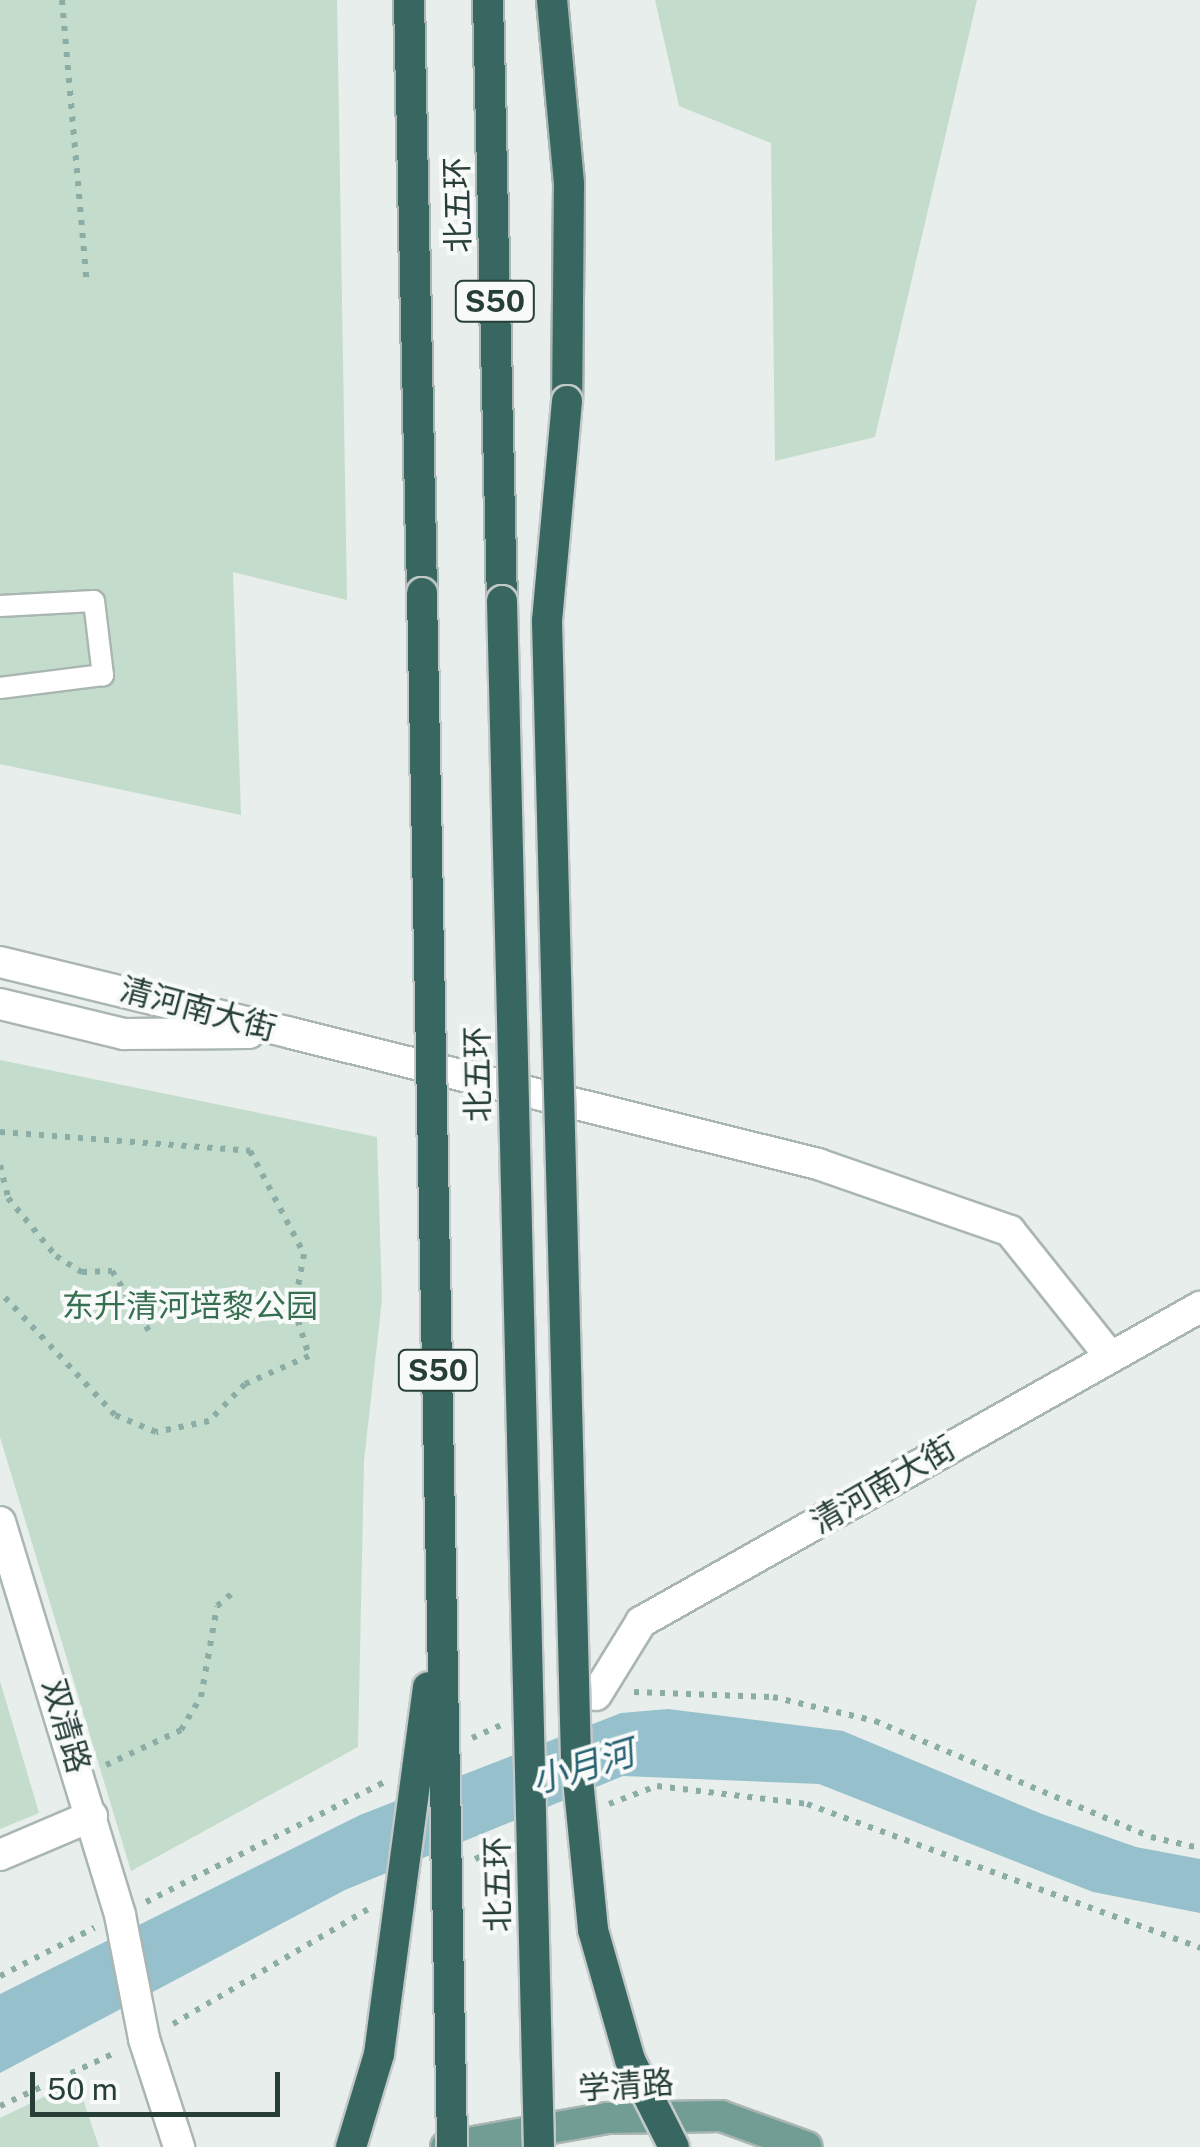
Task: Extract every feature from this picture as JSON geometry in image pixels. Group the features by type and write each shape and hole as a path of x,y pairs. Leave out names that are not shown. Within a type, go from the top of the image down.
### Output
{"highway":[{"name":"北五环","path":"409,0 442,1570 449,2147"},
{"name":"北五环","path":"488,0 539,2147"},
{"path":"552,0 568,184 567,401 547,621 576,1758 593,1930 630,2060 674,2147"},
{"path":"352,2147 385,2017 442,1570"}],"main road":[{"name":"学清路","path":"449,2147 606,2118 721,2116 807,2147"}],"street":[{"name":"清河南大街","path":"0,962 292,1033"},
{"name":"清河南大街","path":"0,1004 124,1034 292,1033"},
{"path":"292,1033 818,1164 1010,1231 1109,1355"},
{"name":"清河南大街","path":"596,1695 641,1622 1200,1307"},
{"name":"双清路","path":"0,1522 92,1816 123,1932 144,2038 179,2147"},
{"path":"0,1855 92,1816"}],"lane":[{"path":"0,606 94,601 103,675 0,688"}],"path":[{"path":"62,0 88,283"},
{"path":"0,1132 250,1151 304,1254 294,1308 310,1356 245,1384 209,1421 156,1432 115,1415 0,1292"},
{"path":"0,1165 8,1198 56,1256 82,1272 112,1271 148,1332"},
{"path":"80,1776 181,1730 201,1698 217,1606 236,1590"}],"green space":[{"path":"0,0 337,0 347,600 233,572 241,815 0,764"},
{"path":"655,0 977,0 875,437 775,461 771,143 679,106"},
{"name":"东升清河培黎公园","path":"0,1060 377,1137 382,1299 364,1461 358,1747 131,1871 0,1437"},
{"path":"0,1681 39,1813 0,1829"},
{"path":"77,2081 99,2147 0,2147 0,2118"}],"water":[{"name":"小月河","path":"668,1709 843,1731 1042,1814 1136,1847 1200,1859 1200,1913 1093,1892 819,1784 623,1776 345,1890 0,2073 0,1994 360,1815 621,1713"}]}
